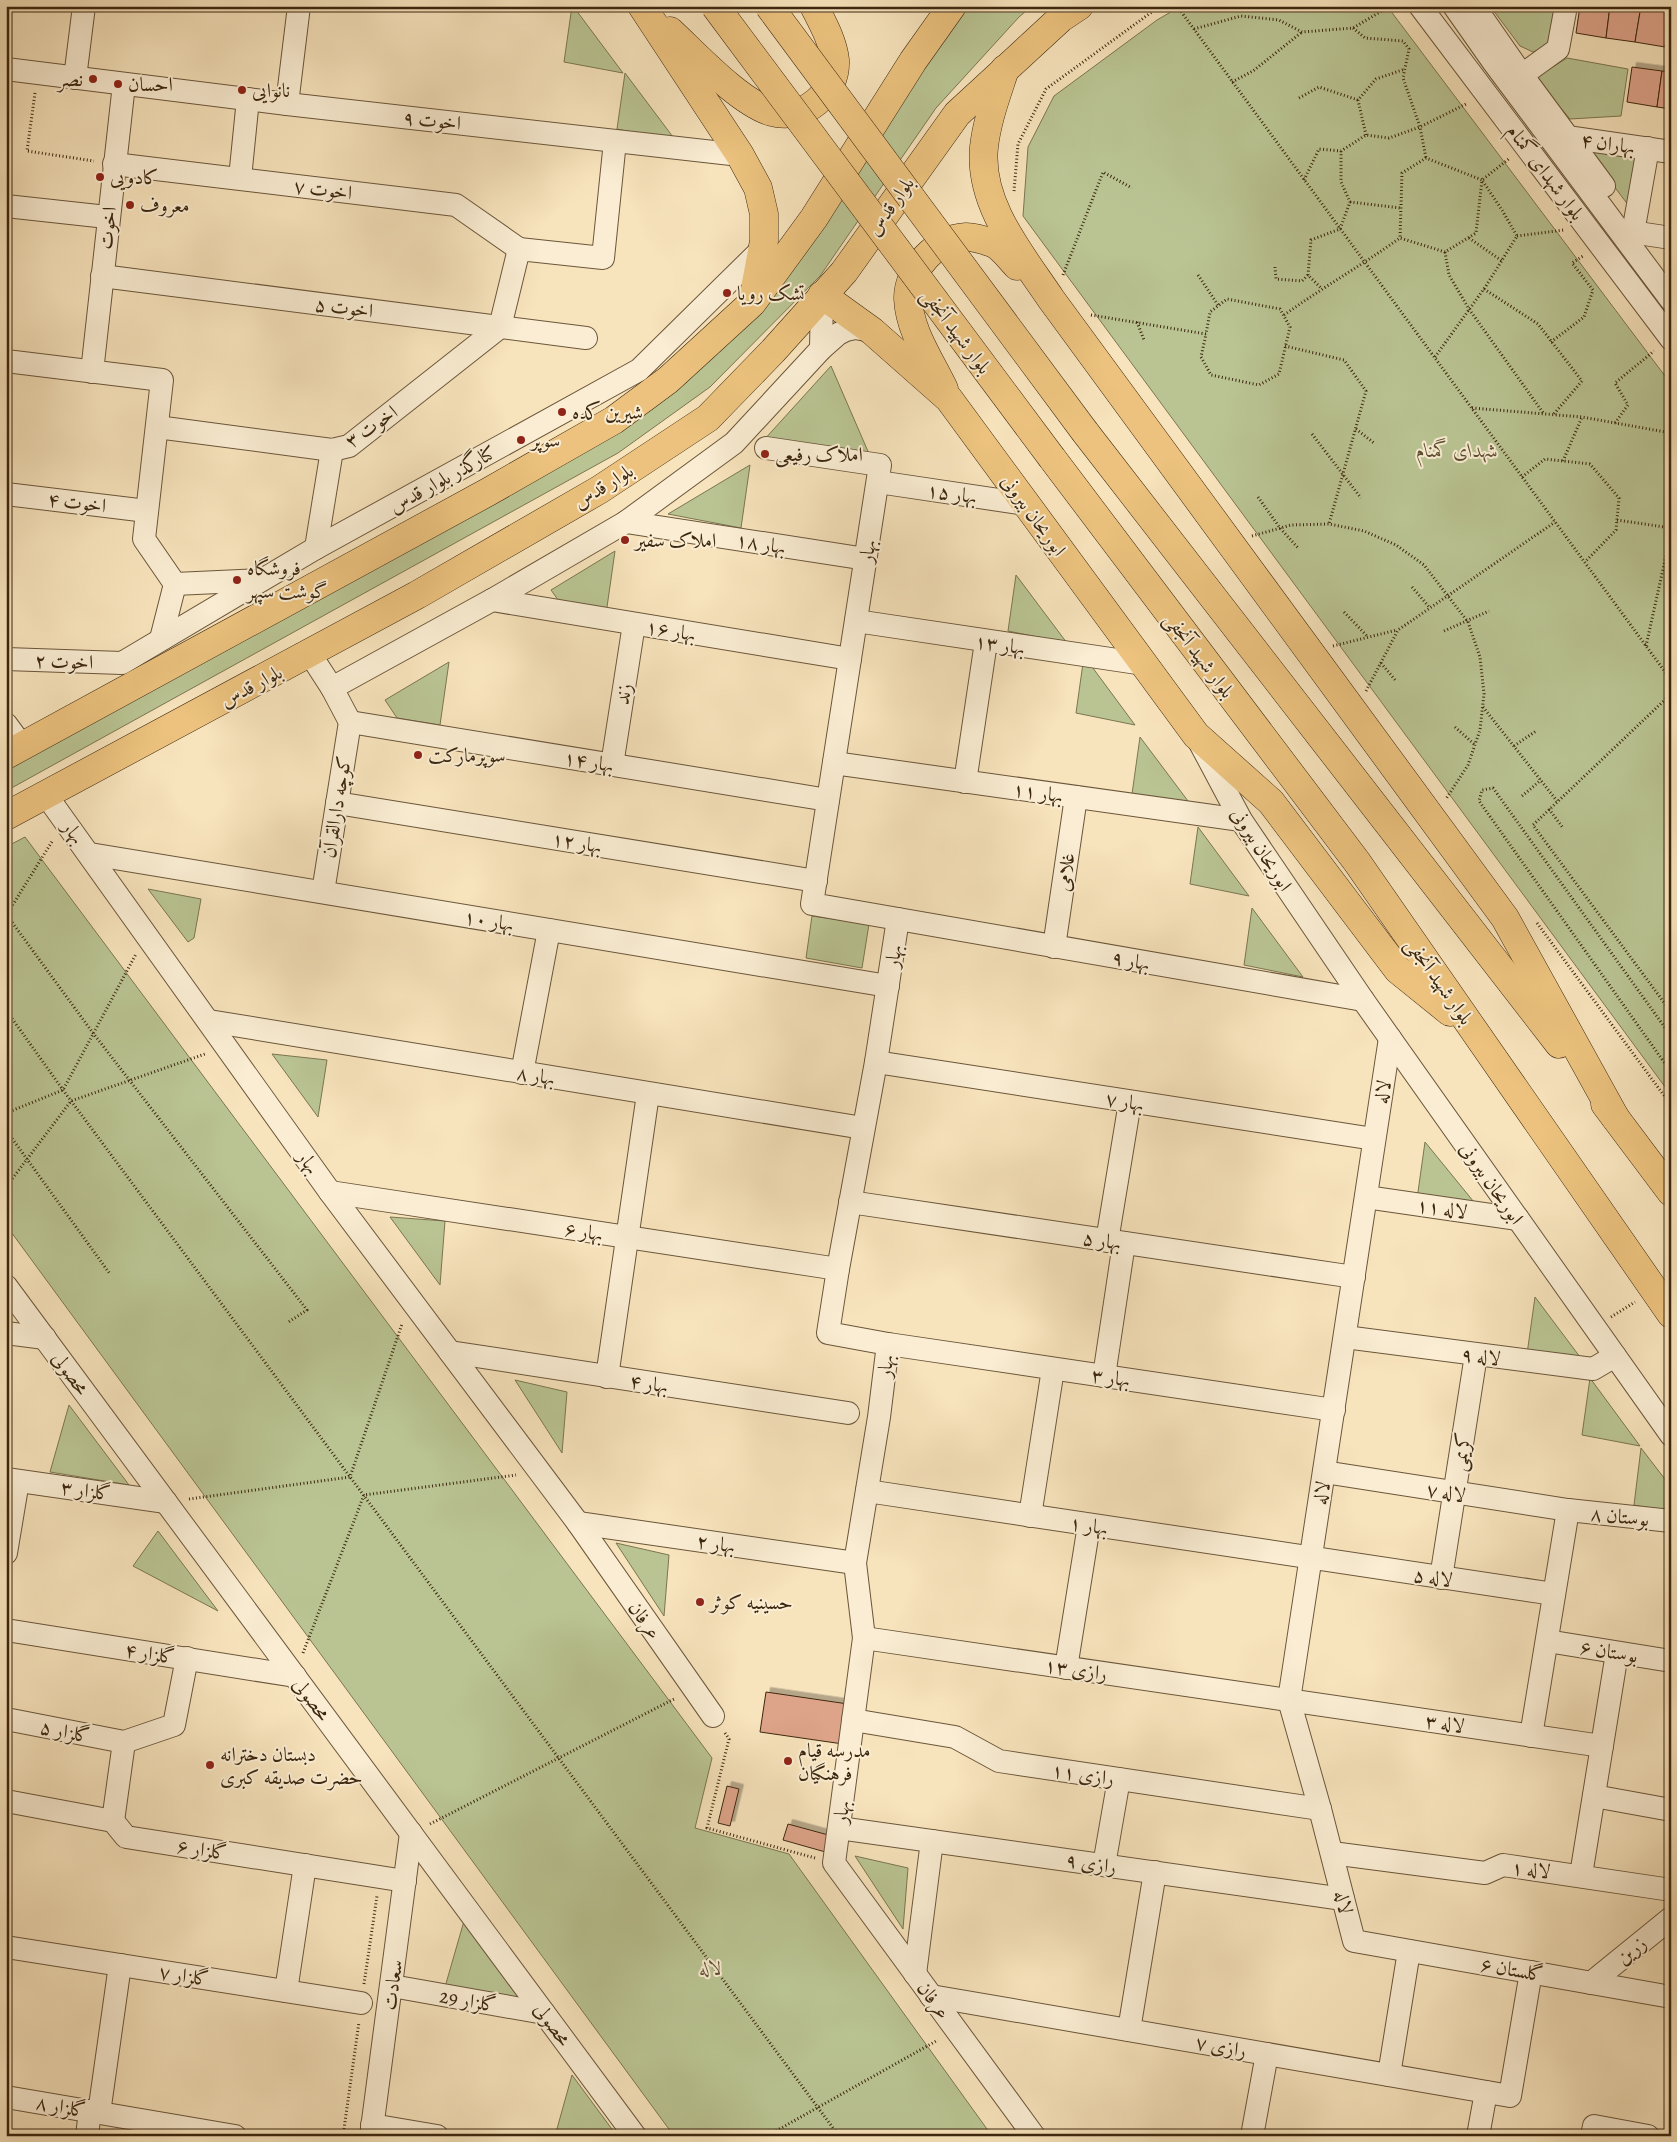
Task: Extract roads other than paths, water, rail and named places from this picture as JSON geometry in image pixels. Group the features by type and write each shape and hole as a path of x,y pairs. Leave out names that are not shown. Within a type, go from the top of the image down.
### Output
{"main road":[{"name":"بلوار شهید آنجفی","path":"715,6 1052,458 1357,862 1671,1314"},
{"path":"769,6 1085,432 1396,832 1671,1192"},
{"path":"642,7 748,100 771,112 790,114 810,107 824,96 833,81 835,59 826,32 814,6"},
{"path":"15,751 432,523 614,420 683,368 752,303 814,218 913,61 952,6"},
{"name":"بلوار قدس","path":"6,816 417,595 599,490 708,418 773,351 844,272 957,114 1061,18 1079,6"},
{"path":"642,7 740,155 758,188 764,214 763,248 752,303"},
{"path":"1005,69 991,112 984,147 984,168 988,188 1005,229 1056,288 1505,918 1615,1117"},
{"path":"949,399 910,319 908,296 912,275 925,257 943,244 965,237 983,240 995,244 1056,288"},
{"name":"ابوریحان بیرونی","path":"822,295 872,331 949,399 1196,735"},
{"path":"1196,735 1271,802 1398,970 1474,1032"}],"street":[{"path":"75,78 84,6"},
{"path":"287,104 298,6"},
{"path":"638,6 642,7"},
{"name":"بلوار شهدای گمنام","path":"1420,6 1481,85 1663,345"},
{"name":"بلوار شهدای گمنام","path":"1454,6 1546,133 1669,291"},
{"path":"1474,6 1636,230 1669,291"},
{"path":"1522,74 1558,49 1566,6"},
{"name":"اخوت ۹","path":"6,69 287,104 740,155"},
{"name":"اخوت","path":"92,372 124,84"},
{"path":"240,178 248,99"},
{"name":"بهاران ۴","path":"1546,133 1671,152"},
{"path":"500,327 519,249 603,258 616,141"},
{"path":"1636,230 1648,148"},
{"name":"اخوت ۷","path":"114,164 456,205 519,249"},
{"path":"6,206 108,217"},
{"path":"1636,230 1671,238"},
{"name":"کنارگذر بلوار قدس","path":"122,662 316,548 638,370 763,248"},
{"name":"اخوت ۵","path":"102,276 586,338"},
{"path":"821,349 822,295"},
{"name":"اخوت ۳","path":"157,427 332,450 349,446 500,327"},
{"path":"332,688 492,600 626,522 734,443 821,349 846,330 855,328 872,331"},
{"path":"6,361 162,380 144,539 175,584 160,639"},
{"name":"بهار ۱۵","path":"766,448 879,474 1026,504"},
{"path":"316,548 332,450"},
{"name":"بهار","path":"812,904 879,474"},
{"name":"اخوت ۴","path":"6,494 147,510"},
{"name":"بهار ۱۸","path":"626,522 866,559"},
{"path":"175,584 263,580"},
{"name":"بهار ۱۶","path":"492,600 850,659"},
{"name":"بهار ۱۳","path":"856,621 986,642 1144,664"},
{"name":"زند","path":"612,765 634,624"},
{"path":"965,782 986,642"},
{"path":"310,654 332,688 350,722"},
{"name":"اخوت ۲","path":"6,659 122,662"},
{"name":"بهار ۱۴","path":"350,722 828,800"},
{"name":"کوچه دارالقرآن","path":"323,892 350,722"},
{"path":"6,724 15,751"},
{"name":"ابوریحان بیرونی","path":"1196,735 1241,820 1363,1000 1671,1435"},
{"name":"بهار ۱۱","path":"834,763 1241,820"},
{"name":"بهار","path":"46,795 210,1021 330,1192 578,1524"},
{"name":"غلامی","path":"1054,947 1076,797"},
{"name":"بهار ۱۲","path":"337,803 816,881"},
{"name":"بهار ۱۰","path":"90,854 888,986"},
{"name":"بهار ۹","path":"812,904 1363,1000"},
{"name":"بهار","path":"834,1863 864,1638 855,1563 888,1344 828,1333 876,1062 898,920"},
{"path":"522,1073 548,930"},
{"name":"بهار ۸","path":"210,1021 863,1128"},
{"name":"لاله","path":"1354,1941 1320,1808 1289,1700 1390,1038"},
{"name":"بهار ۷","path":"876,1062 1374,1139"},
{"path":"607,1377 648,1094"},
{"path":"1104,1376 1130,1102"},
{"name":"بهار ۶","path":"330,1192 627,1238 838,1268"},
{"name":"لاله ۱۱","path":"1366,1197 1518,1218"},
{"name":"بهار ۵","path":"850,1202 1354,1277"},
{"name":"محصولی","path":"6,1286 635,2136"},
{"path":"6,1333 45,1338"},
{"name":"لاله ۹","path":"1345,1337 1593,1369 1615,1356"},
{"name":"بهار ۳","path":"888,1344 1334,1410"},
{"name":"بهار ۴","path":"450,1352 848,1413"},
{"name":"کریمی","path":"1441,1578 1476,1355"},
{"path":"1030,1516 1053,1369"},
{"name":"لاله ۷","path":"1324,1472 1454,1494 1568,1510"},
{"path":"6,1553 12,1480"},
{"name":"گلزار ۳","path":"12,1480 166,1502"},
{"name":"بهار ۱","path":"867,1492 1311,1559"},
{"path":"1531,1736 1568,1510"},
{"name":"بوستان ۸","path":"1568,1510 1671,1521"},
{"name":"بهار ۲","path":"578,1524 855,1563"},
{"name":"عرفان","path":"578,1524 713,1716"},
{"path":"1066,1668 1089,1525"},
{"name":"لاله ۵","path":"1311,1559 1554,1594"},
{"name":"گلزار ۴","path":"6,1630 295,1676"},
{"name":"رازی ۱۳","path":"864,1638 1289,1700"},
{"name":"بوستان ۶","path":"1546,1641 1671,1661"},
{"path":"1581,1875 1617,1653"},
{"path":"6,1801 113,1821 124,1742 174,1725 187,1658"},
{"name":"لاله ۳","path":"1289,1700 1602,1746"},
{"name":"گلزار ۵","path":"6,1719 124,1742"},
{"name":"رازی ۱۱","path":"853,1720 954,1737 999,1762 1320,1808"},
{"path":"1104,1865 1119,1779"},
{"path":"1594,1796 1671,1810"},
{"name":"گلزار ۶","path":"113,1821 126,1837 405,1881"},
{"name":"رازی ۹","path":"839,1828 1343,1899"},
{"name":"سعادت","path":"371,2130 392,1986 411,1833"},
{"path":"915,1974 932,1841"},
{"name":"لاله ۱","path":"1332,1853 1484,1873 1503,1865 1581,1875 1671,1890"},
{"name":"عرفان","path":"834,1863 1034,2136"},
{"path":"286,1991 305,1865"},
{"path":"1129,2030 1155,1872"},
{"name":"زرین","path":"1591,1983 1671,1918"},
{"name":"گلستان ۶","path":"1354,1941 1671,1997"},
{"name":"گلزار ۷","path":"6,1947 362,2003"},
{"path":"1388,2075 1409,1951"},
{"path":"87,2136 95,2112 120,1965"},
{"name":"رازی ۷","path":"931,1996 1510,2096 1531,1972"},
{"name":"گلزار 29","path":"392,1986 544,2013"},
{"path":"1252,2136 1267,2054"},
{"path":"1478,2136 1486,2092"},
{"name":"گلزار ۸","path":"6,2097 234,2136"},
{"path":"1592,2136 1594,2126 1648,2136"},
{"path":"371,2130 437,2136"}],"place":[{"name":"نصر","path":"93,79"},
{"name":"احسان","path":"118,84"},
{"name":"نانوایی","path":"242,90"},
{"name":"کادویی","path":"100,177"},
{"name":"معروف","path":"130,205"},
{"name":"تشک رویا","path":"727,293"},
{"name":"شیرین کده","path":"562,412"},
{"name":"سوپر","path":"521,440"},
{"name":"املاک رفیعی","path":"765,454"},
{"name":"املاک سفیر","path":"625,540"},
{"name":"فروشگاه گوشت سپهر","path":"237,580"},
{"name":"سوپرمارکت","path":"418,755"},
{"name":"حسینیه کوثر","path":"700,1602"},
{"name":"مدرسه قیام فرهنگیان","path":"788,1761"},
{"name":"دبستان دخترانه حضرت صدیقه کبری","path":"210,1765"}],"park label":[{"name":"شهدای گمنام","path":"1457,450"}]}
